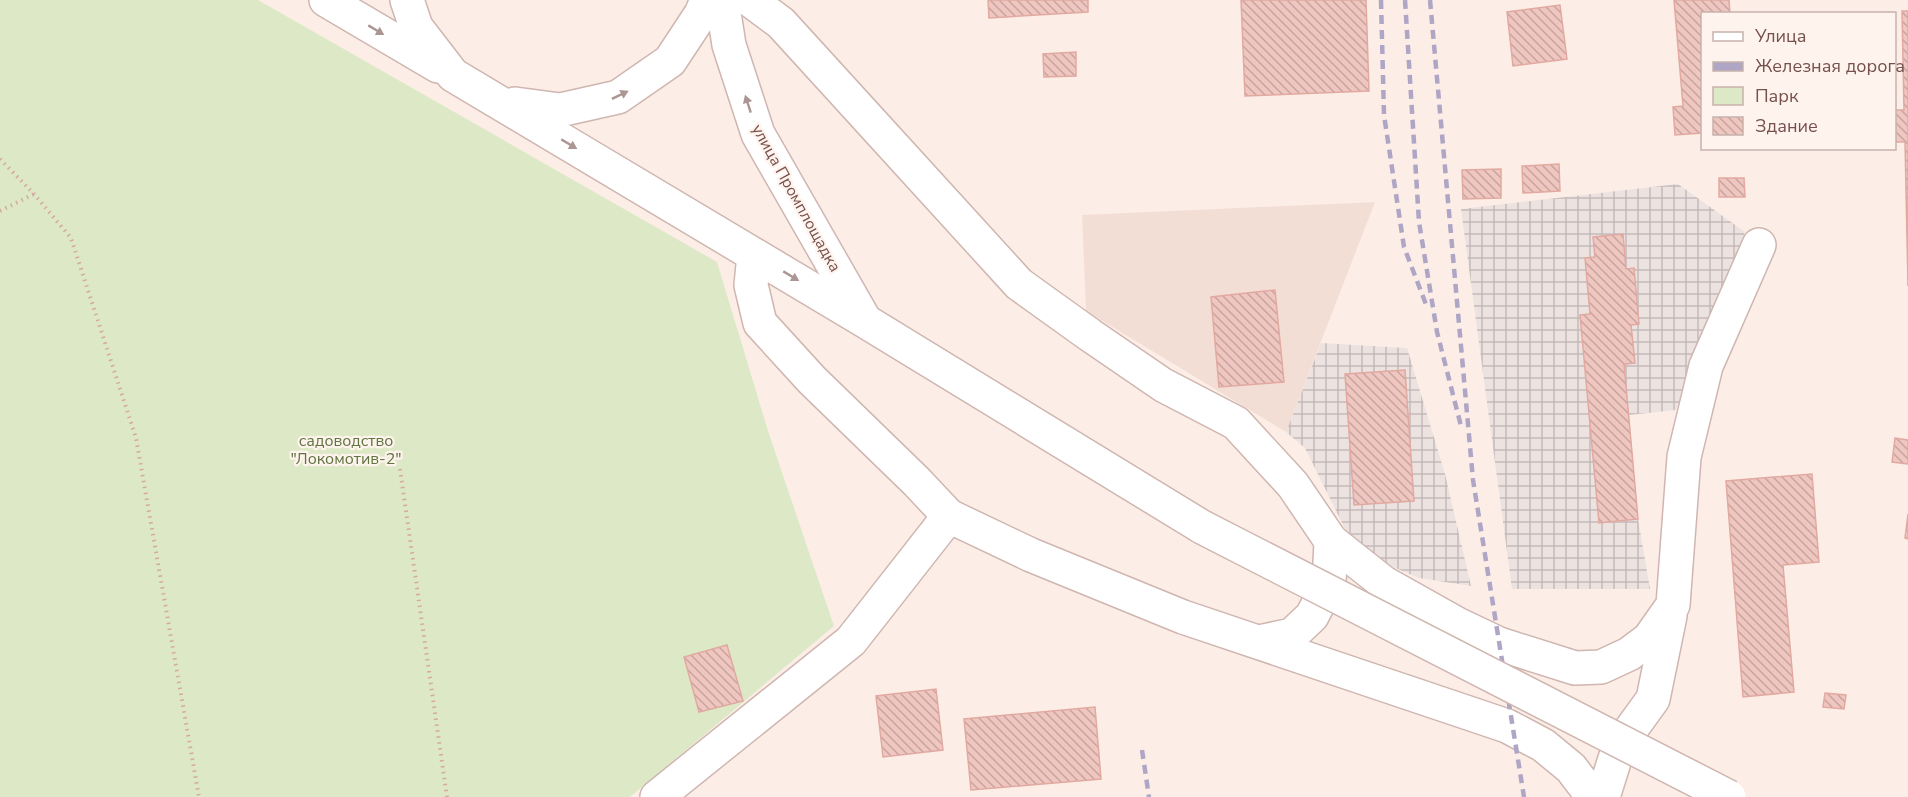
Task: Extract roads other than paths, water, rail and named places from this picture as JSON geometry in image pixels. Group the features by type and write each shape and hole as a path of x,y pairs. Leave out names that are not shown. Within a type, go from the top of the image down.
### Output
{"street":[{"path":"326,0 865,321 1202,527 1730,797"},
{"path":"407,0 416,27 453,75"},
{"path":"501,103 560,110 618,98 670,62 701,15 708,0"},
{"name":"улица Промплощадка","path":"722,0 729,45 758,135 865,321"},
{"path":"750,0 781,23 1019,284 1163,385 1236,423 1293,485 1331,541 1384,583 1457,624 1499,644 1575,668 1601,666 1629,654 1649,639 1673,605"},
{"path":"1603,797 1619,746 1653,699 1673,605 1684,457 1706,366 1759,245"},
{"path":"754,255 751,285 760,323 812,380 949,516 1031,555 1172,613 1512,728 1543,745 1571,768 1593,797"},
{"path":"657,797 851,641 949,516"},
{"path":"1258,642 1292,635 1312,616 1329,583 1331,541"}],"railway":[{"path":"1381,0 1384,115 1404,247 1427,307"},
{"path":"1405,0 1419,222 1437,332 1462,430"},
{"path":"1430,0 1473,480 1524,797"},
{"path":"1142,750 1149,797"}],"park label":[{"name":"садоводство \"Локомотив-2\"","path":"346,450"}]}
